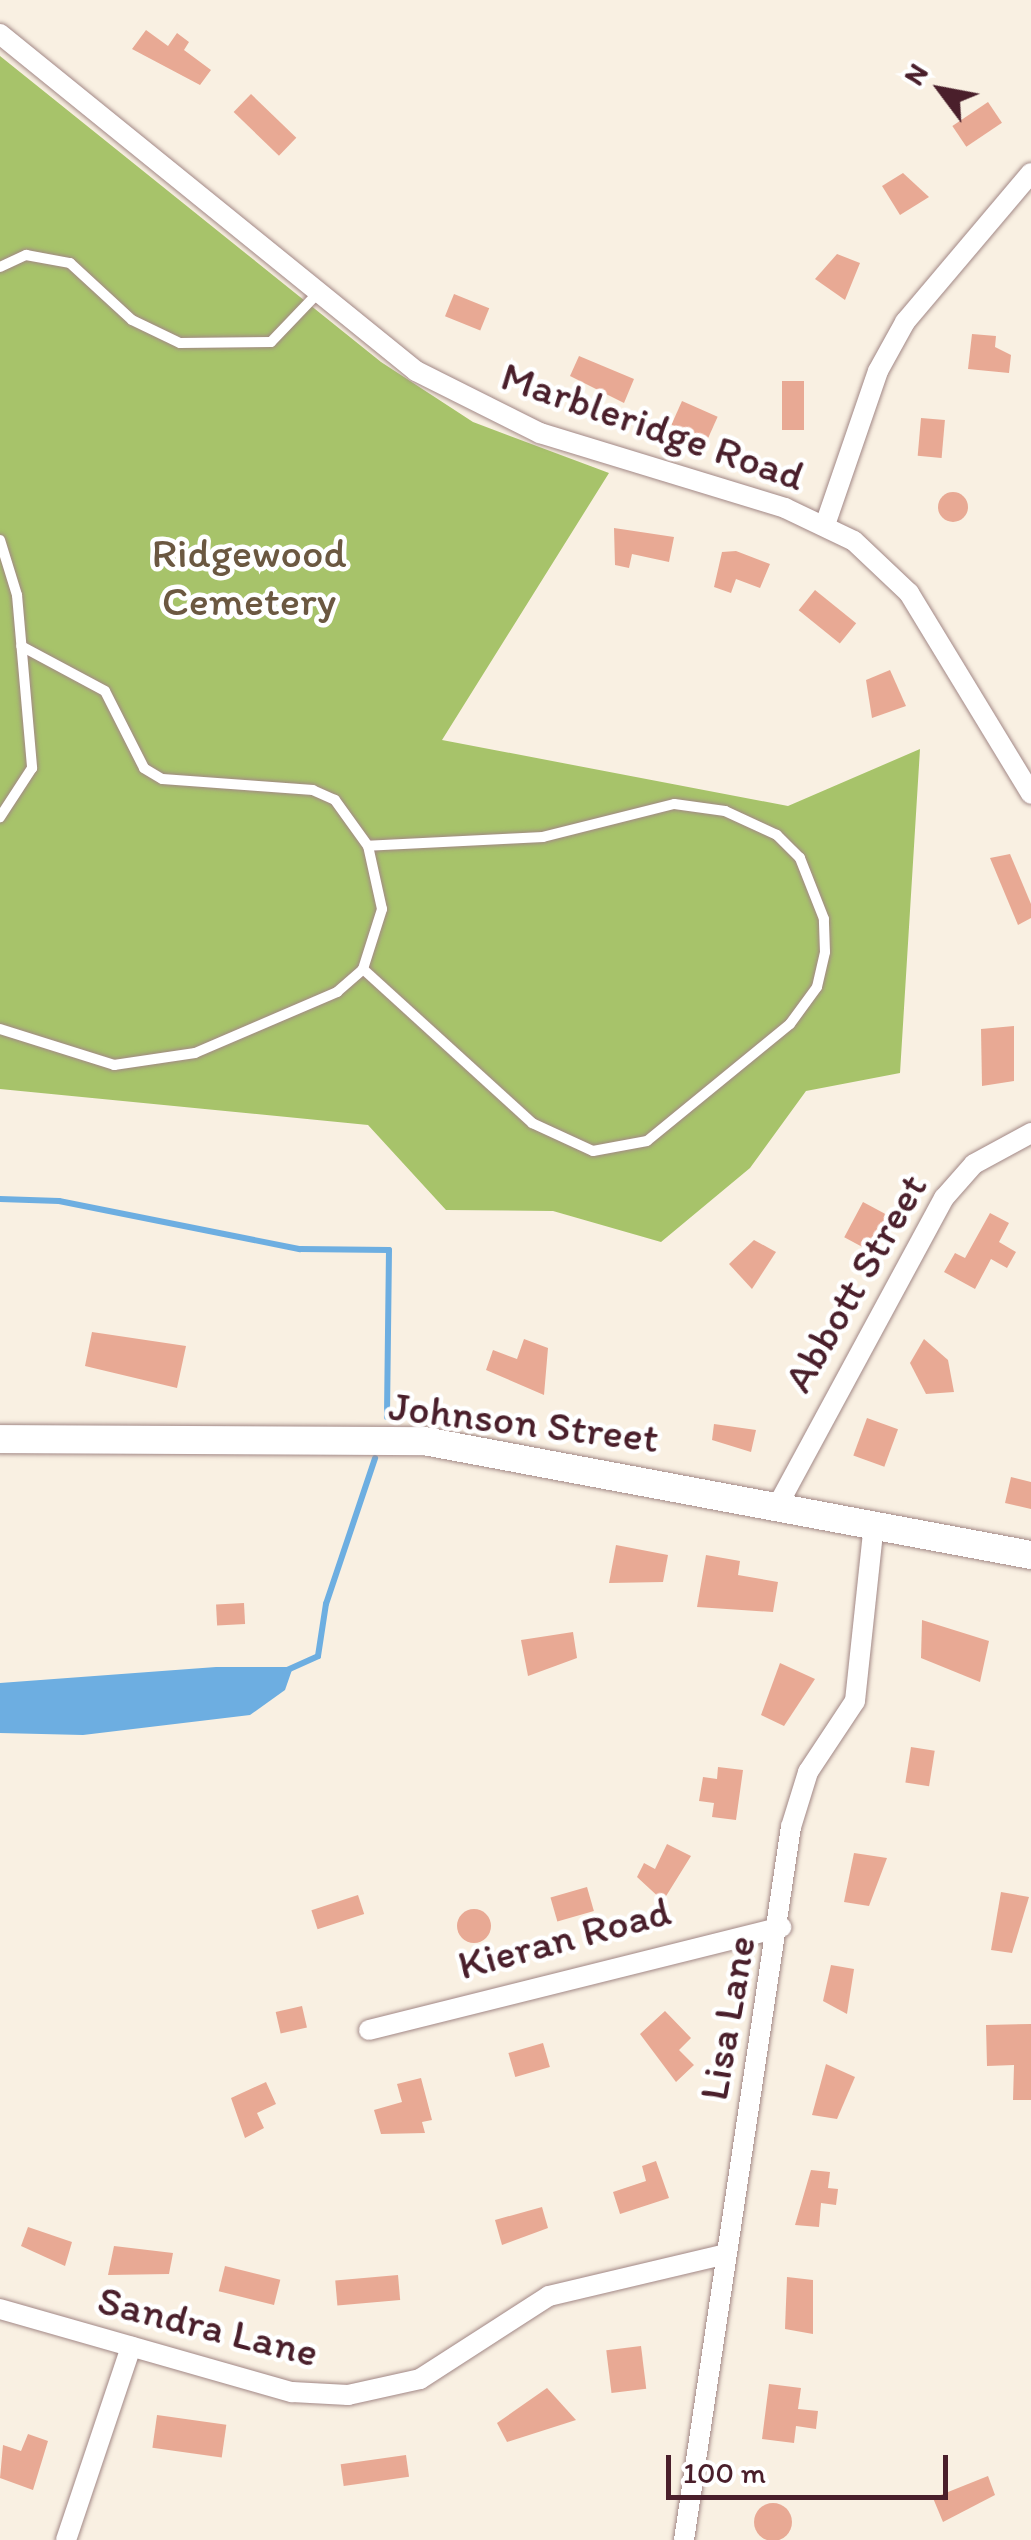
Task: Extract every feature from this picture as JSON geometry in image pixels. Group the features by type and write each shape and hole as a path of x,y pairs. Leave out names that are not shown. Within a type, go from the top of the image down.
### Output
{"street":[{"name":"Marbleridge Road","path":"0,34 316,295 416,371 489,412 824,525 909,593 1031,794"},
{"path":"824,525 878,372 905,322 1031,173"},
{"name":"Abbott Street","path":"778,1503 944,1198 974,1164 1031,1132"},
{"name":"Johnson Street","path":"0,1439 424,1442 778,1503 1031,1555"},
{"name":"Lisa Lane","path":"684,2540 800,1791 859,1683 874,1523"},
{"name":"Kieran Road","path":"369,2030 781,1927"},
{"name":"Sandra Lane","path":"0,2310 292,2392 381,2392 437,2370 549,2296 726,2254"},
{"path":"66,2540 131,2347"}],"lane":[{"path":"0,267 26,254 70,263 132,320 180,343 272,342 316,295"},
{"path":"0,540 21,646 32,768 0,817"},
{"path":"0,1029 76,1060 154,1066 306,1006 363,970 382,908 368,846 352,814 313,790 162,779 144,768 105,691 21,646"},
{"path":"363,970 532,1123 593,1152 647,1141 790,1024 817,986 825,952 824,919 800,858 778,835 725,811 674,804 543,838 368,846"}],"green space":[{"name":"Ridgewood Cemetery","path":"0,56 381,362 473,422 609,473 442,740 788,806 920,749 900,1073 806,1091 750,1168 661,1242 553,1211 446,1210 368,1125 0,1089"}],"water":[{"path":"216,1667 293,1667 285,1690 250,1715 83,1735 0,1733 0,1683"}],"building":[{"path":"146,30 168,46 177,33 189,42 184,50 211,70 200,85 132,49"},
{"path":"251,94 296,138 279,156 234,112"},
{"path":"988,102 1002,123 966,147 952,126"},
{"path":"903,173 929,197 900,215 882,186"},
{"path":"837,254 860,263 845,300 815,279"},
{"path":"454,294 489,308 480,330 445,316"},
{"path":"972,334 996,336 995,347 1011,355 1009,373 968,369"},
{"path":"579,356 634,379 624,403 570,376"},
{"path":"782,381 804,381 804,430 782,430"},
{"path":"682,401 718,417 707,441 671,425"},
{"path":"921,418 945,420 942,458 918,456"},
{"path":"953,492 964,496 968,507 964,518 953,522 942,518 938,507 942,496"},
{"path":"614,528 674,537 669,562 632,554 629,568 615,565"},
{"path":"736,551 770,564 760,588 736,579 731,593 714,587 722,552"},
{"path":"815,590 856,623 840,644 799,610"},
{"path":"890,670 906,706 872,718 866,680"},
{"path":"1010,854 1031,904 1031,918 1018,925 990,858"},
{"path":"1014,1026 1014,1081 982,1086 981,1029"},
{"path":"863,1202 887,1215 868,1250 844,1237"},
{"path":"990,1213 1009,1223 999,1242 1016,1252 1007,1268 991,1259 975,1289 944,1272 955,1253 965,1258"},
{"path":"754,1240 776,1252 752,1289 729,1264"},
{"path":"92,1332 186,1346 177,1388 85,1366"},
{"path":"524,1339 548,1348 544,1395 486,1370 493,1350 517,1359"},
{"path":"924,1339 948,1360 954,1392 926,1394 910,1363"},
{"path":"867,1418 898,1429 884,1467 853,1456"},
{"path":"714,1424 756,1430 751,1452 712,1440"},
{"path":"1011,1477 1031,1482 1031,1509 1005,1503"},
{"path":"616,1545 668,1555 663,1582 609,1583"},
{"path":"706,1555 740,1561 738,1575 778,1582 773,1612 697,1607"},
{"path":"244,1603 245,1624 217,1625 216,1604"},
{"path":"922,1620 989,1641 980,1682 921,1658"},
{"path":"573,1632 577,1658 528,1676 521,1640"},
{"path":"780,1663 815,1679 784,1726 761,1715"},
{"path":"911,1747 935,1751 929,1786 905,1783"},
{"path":"718,1767 743,1770 736,1820 712,1817 714,1803 699,1801 703,1777 717,1779"},
{"path":"667,1844 691,1856 663,1901 637,1877 644,1863 655,1869"},
{"path":"854,1853 887,1858 869,1906 844,1902"},
{"path":"587,1887 594,1911 557,1922 550,1897"},
{"path":"1001,1892 1029,1897 1012,1953 991,1950"},
{"path":"358,1895 364,1914 318,1929 311,1910"},
{"path":"474,1909 486,1914 491,1926 486,1938 474,1943 462,1938 457,1926 462,1914"},
{"path":"831,1965 854,1969 847,2014 823,2001"},
{"path":"302,2006 307,2027 281,2034 276,2012"},
{"path":"665,2011 691,2038 679,2050 694,2065 676,2082 640,2034"},
{"path":"1031,2024 1031,2100 1013,2100 1014,2065 987,2066 986,2025"},
{"path":"543,2043 550,2067 515,2077 508,2053"},
{"path":"826,2064 855,2077 837,2119 812,2115"},
{"path":"421,2078 432,2120 422,2122 425,2133 381,2134 374,2110 402,2102 397,2084"},
{"path":"266,2082 276,2104 257,2113 264,2128 245,2138 231,2098"},
{"path":"656,2161 669,2198 620,2214 613,2192 646,2181 642,2166"},
{"path":"811,2170 830,2172 828,2188 838,2189 836,2205 821,2203 819,2227 795,2225"},
{"path":"542,2207 548,2228 502,2245 495,2220"},
{"path":"28,2227 72,2242 65,2266 21,2246"},
{"path":"114,2246 173,2253 169,2274 108,2275"},
{"path":"225,2266 280,2280 274,2305 219,2291"},
{"path":"398,2275 400,2300 337,2305 335,2280"},
{"path":"787,2277 813,2280 813,2334 785,2329"},
{"path":"641,2346 646,2389 612,2393 606,2350"},
{"path":"769,2384 801,2388 798,2409 818,2411 816,2429 796,2426 794,2443 762,2439"},
{"path":"547,2388 576,2420 507,2442 497,2423"},
{"path":"157,2415 226,2425 222,2457 152,2448"},
{"path":"28,2434 48,2441 33,2490 0,2478 3,2445 21,2451"},
{"path":"406,2455 409,2477 344,2486 341,2464"},
{"path":"988,2476 995,2495 943,2522 933,2498"},
{"path":"773,2503 786,2509 792,2522 786,2535 773,2541 760,2535 754,2522 760,2509"}],"waterway":[{"path":"0,1199 59,1201 300,1249 389,1250 387,1417"},
{"path":"285,1671 318,1656 326,1604 375,1458"}]}
